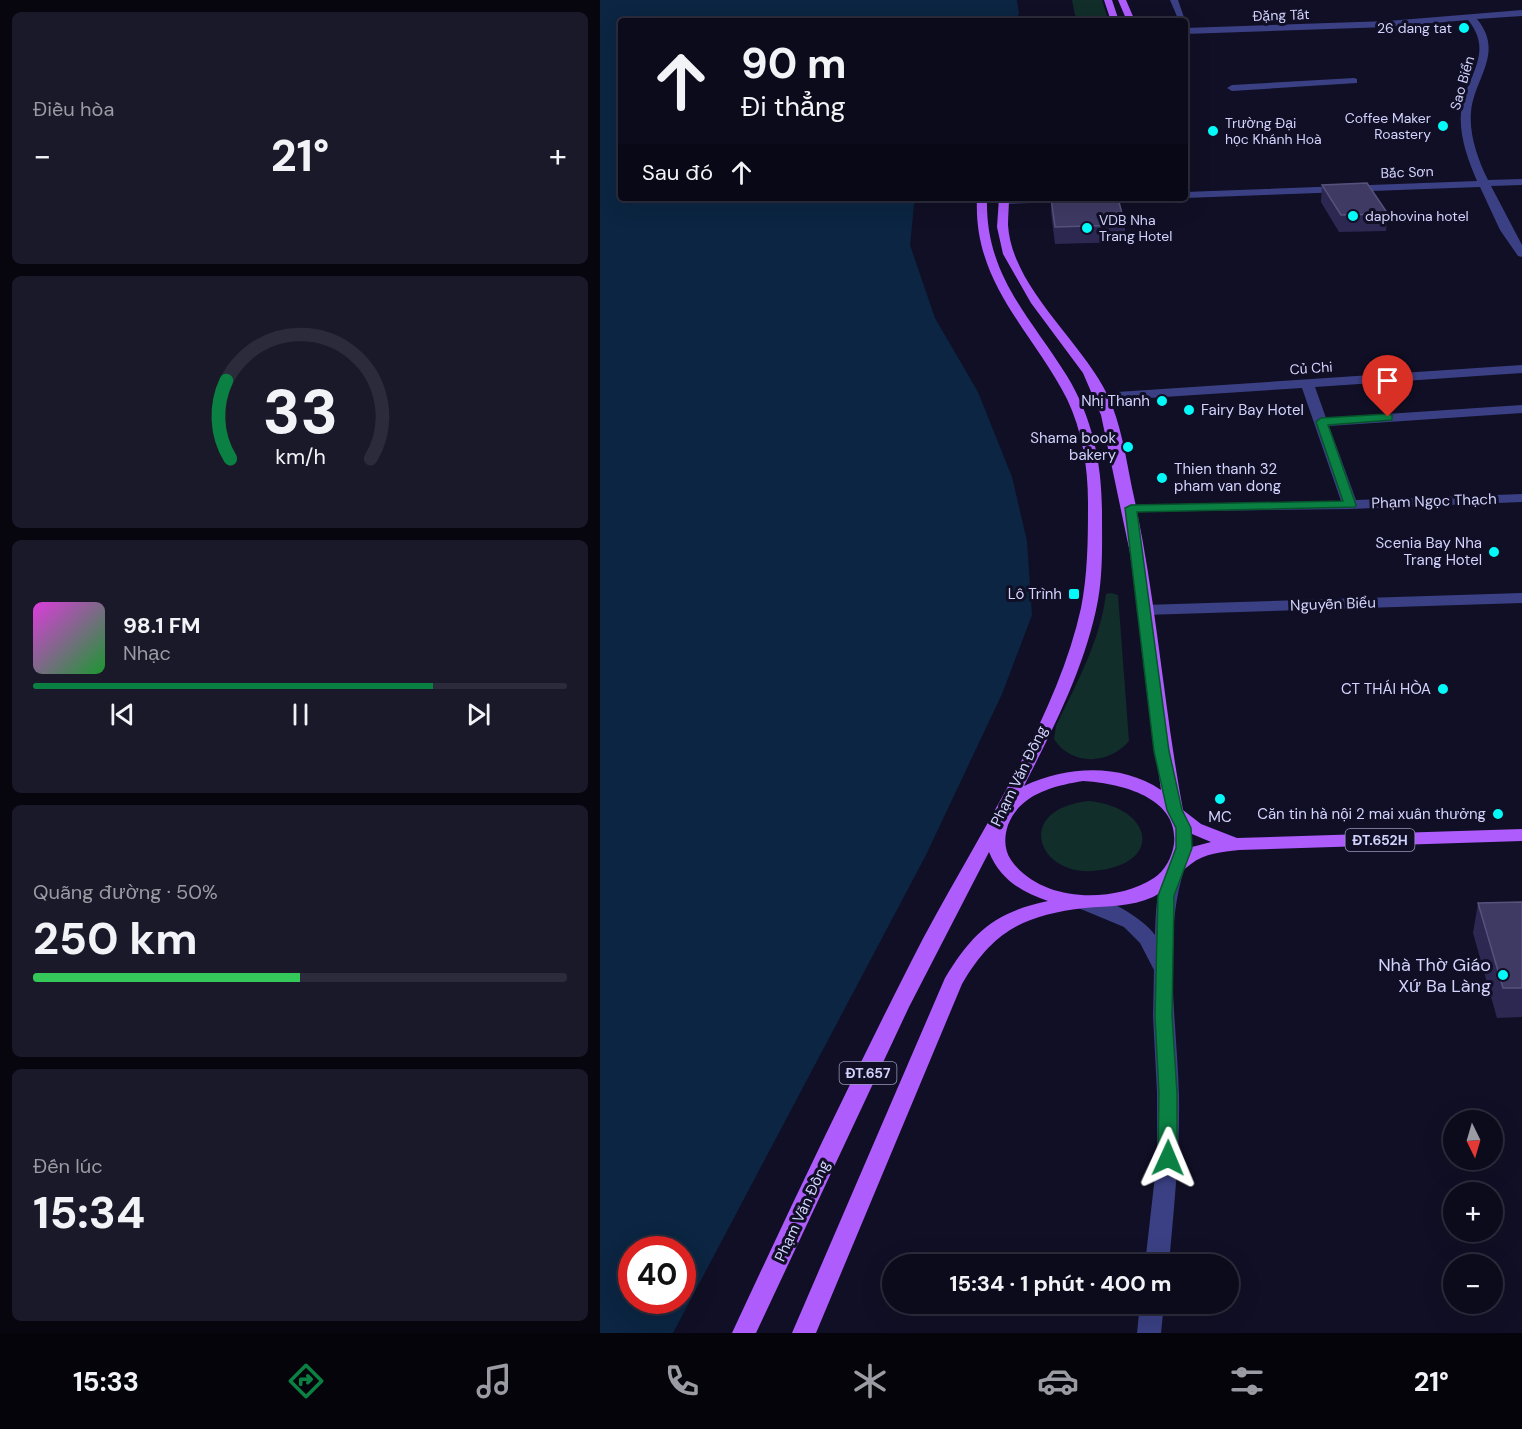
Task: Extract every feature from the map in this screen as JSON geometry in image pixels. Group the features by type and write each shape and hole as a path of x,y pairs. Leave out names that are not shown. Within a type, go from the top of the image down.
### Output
{"main road":[{"path":"1108,0 1114,18"},
{"path":"1122,0 1130,18"},
{"name":"Phạm Văn Đồng","path":"744,1333 922,959 974,861 1000,818 1068,676 1084,624 1089,599 1095,530 1092,468 1074,399 996,276 982,237 981,201"},
{"path":"1003,201 1002,219 1009,252 1019,273 1084,364 1102,397 1131,508 1161,751 1174,810 1184,828 1184,848 1176,866"},
{"path":"1074,399 1102,397"},
{"name":"ĐT.657","path":"1083,903 1054,897 1029,887 1010,873 999,855 995,836 1000,818 1013,801 1032,788 1056,779 1083,775 1110,777 1136,783 1158,795 1174,810"},
{"name":"ĐT.652H","path":"1174,810 1194,828 1212,837 1239,844"},
{"name":"ĐT.652H","path":"1176,866 1183,858 1205,849 1239,844 1522,835"},
{"name":"ĐT.657","path":"804,1333 952,983 971,953 999,926 1037,911 1111,901 1138,894 1161,882 1176,866"}],"street":[{"path":"1174,0 1181,18"},
{"name":"Đặng Tất","path":"1188,27 1358,26 1522,13"},
{"name":"Sao Biển","path":"1471,18 1480,30 1485,59 1466,112 1465,123 1471,156 1506,230 1522,254"},
{"path":"1232,88 1354,81"},
{"name":"Bắc Sơn","path":"1188,195 1522,182"},
{"name":"Củ Chi","path":"1102,397 1522,369"},
{"path":"1307,384 1350,505"},
{"path":"1321,422 1522,409"},
{"name":"Phạm Ngọc Thạch","path":"1131,508 1350,505 1522,498"},
{"name":"Nguyễn Biểu","path":"1144,610 1522,598"},
{"path":"1157,1254 1168,1158 1164,974 1166,896 1176,866"},
{"path":"1083,903 1118,914 1138,926 1152,942 1164,974"},
{"path":"1149,1333 1151,1314"}],"green space":[{"path":"1072,0 1102,0 1108,18 1078,18"},
{"path":"1106,594 1118,595 1129,741 1111,755 1101,758 1080,758 1061,748 1054,739 1056,726 1093,646"},
{"path":"1089,801 1110,805 1126,813 1136,823 1142,834 1141,845 1135,856 1121,864 1101,870 1079,871 1062,865 1049,855 1042,843 1042,829 1049,817 1065,807"}],"water":[{"path":"600,0 1017,0 1019,14 1016,18 618,18 618,201 916,201 910,245 935,318 978,392 1012,477 1027,541 1032,615 1002,694 926,855 696,1290 696,1236 618,1236 618,1314 683,1314 673,1333 600,1333"}],"building":[{"path":"1367,183 1388,214 1341,215 1322,185"},
{"path":"1051,201 1119,201 1125,225 1055,227"},
{"path":"1522,902 1522,988 1503,988 1478,903"}],"place":[{"name":"26 dang tat","path":"1464,28"},
{"name":"Coffee Maker Roastery","path":"1443,126"},
{"name":"Trường Đại học Khánh Hoà","path":"1213,131"},
{"name":"daphovina hotel","path":"1353,216"},
{"name":"VDB Nha Trang Hotel","path":"1087,228"},
{"name":"Nhị Thanh","path":"1162,401"},
{"name":"Fairy Bay Hotel","path":"1189,410"},
{"name":"Shama book bakery","path":"1128,447"},
{"name":"Thien thanh 32 pham van dong","path":"1162,478"},
{"name":"Scenia Bay Nha Trang Hotel","path":"1494,552"},
{"name":"Lô Trình","path":"1074,594"},
{"name":"CT THÁI HÒA","path":"1443,689"},
{"name":"MC","path":"1220,799"},
{"name":"Căn tin hà nội 2 mai xuân thưởng","path":"1498,814"},
{"name":"Nhà Thờ Giáo Xứ Ba Làng","path":"1503,975"}],"route":[{"path":"1168,1158 1168,1093 1163,1016 1166,896 1170,880 1184,848 1184,828 1174,810 1161,751 1131,508 1350,505 1321,422 1388,417"}]}
